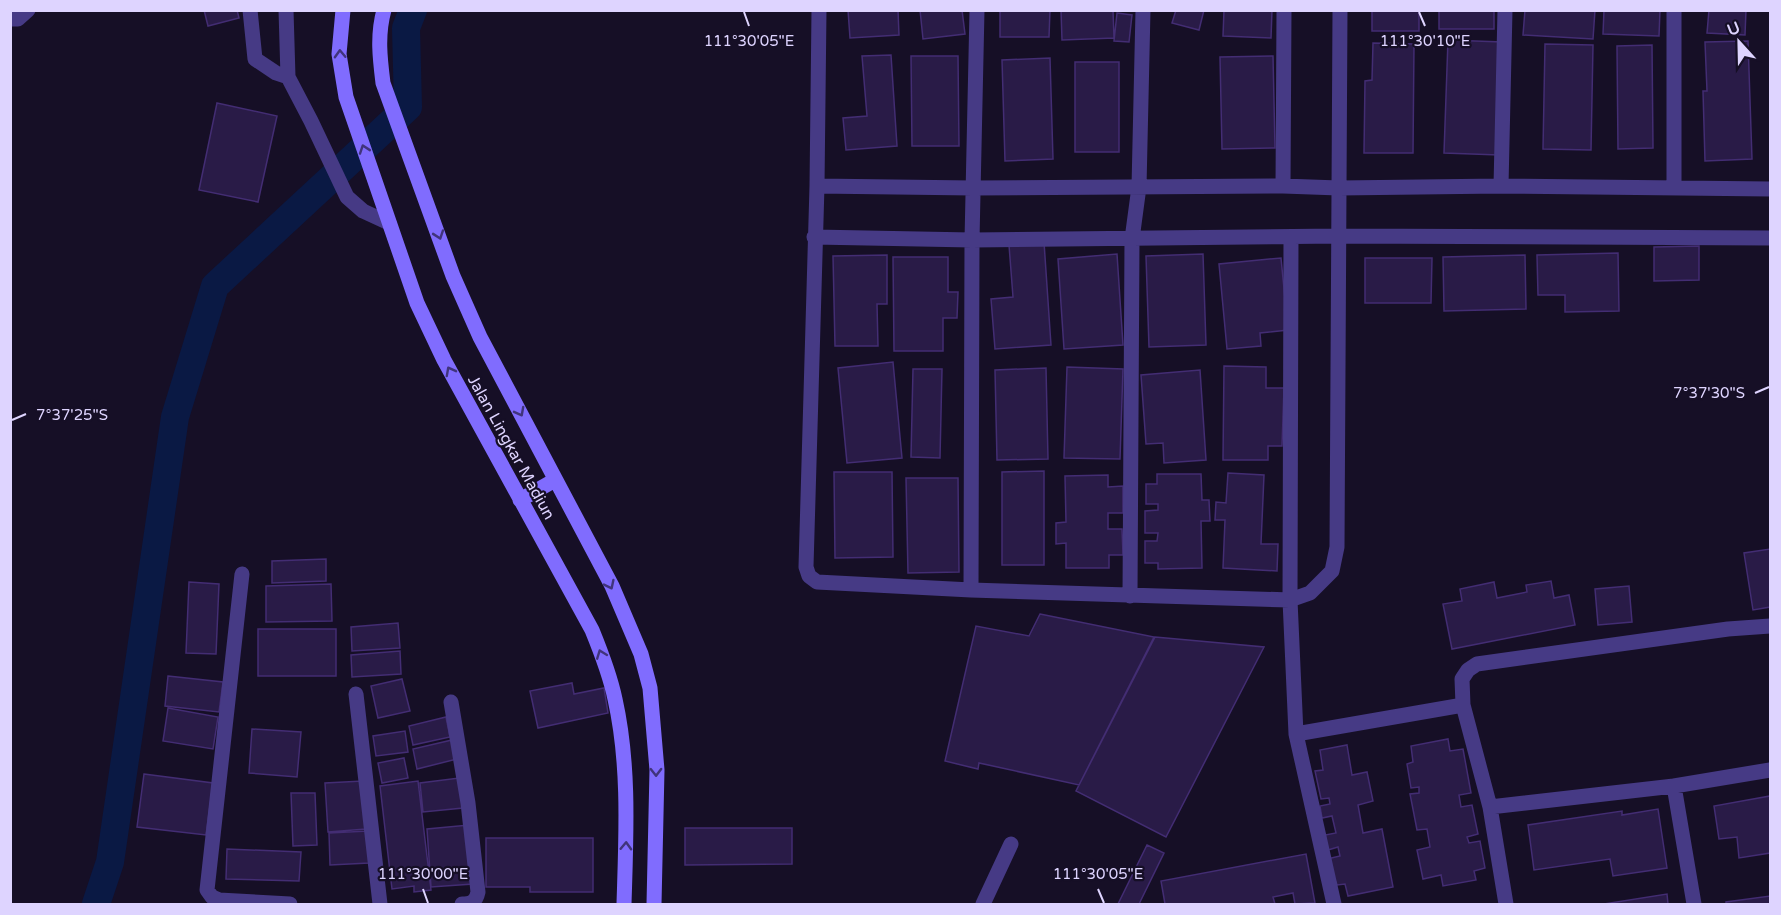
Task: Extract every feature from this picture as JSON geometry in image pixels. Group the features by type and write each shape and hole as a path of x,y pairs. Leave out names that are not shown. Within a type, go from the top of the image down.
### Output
{"main road":[{"name":"Jalan Lingkar Madiun","path":"343,10 339,54 346,97 422,312 444,360 592,630 615,698 622,745 626,831 624,904"},
{"name":"Jalan Lingkar Madiun","path":"384,10 379,52 383,83 453,276 480,336 612,586 641,654 650,688 657,770 654,904"},
{"path":"520,500 555,480"}],"street":[{"path":"10,19 18,19 28,10"},
{"path":"250,10 255,58 276,73 288,77"},
{"path":"286,10 288,77 347,197 363,212 389,223"},
{"path":"819,10 817,186 806,567 809,576 817,582 971,590 1290,600 1310,593 1332,571 1337,547 1340,10"},
{"path":"971,590 972,240 977,10"},
{"path":"1130,596 1132,239 1139,187 1143,10"},
{"path":"1283,186 1284,10"},
{"path":"1501,186 1505,10"},
{"path":"1674,10 1674,188"},
{"path":"817,186 973,188 1501,186 1770,189"},
{"path":"814,237 972,240 1338,236 1770,238"},
{"path":"1291,237 1290,600 1296,734 1334,904"},
{"path":"242,574 207,890 212,897 219,900 290,904"},
{"path":"1506,904 1490,807 1463,705 1462,679 1468,670 1477,664 1728,629 1770,626"},
{"path":"356,694 380,904"},
{"path":"451,702 468,803 478,892 473,903 462,904"},
{"path":"1296,734 1463,705"},
{"path":"1490,807 1674,786 1770,770"},
{"path":"1674,786 1694,904"},
{"path":"983,904 1011,844"}],"building":[{"path":"204,10 237,10 239,18 208,26"},
{"path":"848,10 898,10 899,35 850,38"},
{"path":"920,10 962,10 965,34 923,39"},
{"path":"1000,10 1050,10 1049,37 1000,37"},
{"path":"1061,10 1113,10 1114,38 1062,40"},
{"path":"1176,10 1204,10 1199,30 1172,23"},
{"path":"1224,10 1272,10 1271,38 1223,36"},
{"path":"1372,10 1419,10 1419,31 1372,31"},
{"path":"1439,10 1494,10 1494,29 1439,29"},
{"path":"1525,10 1595,10 1593,39 1523,35"},
{"path":"1604,10 1660,10 1659,36 1603,34"},
{"path":"1709,10 1746,10 1745,35 1707,33"},
{"path":"1117,13 1132,15 1129,42 1114,41"},
{"path":"1448,40 1502,42 1499,155 1444,153"},
{"path":"1748,41 1752,159 1705,161 1703,91 1707,91 1705,42"},
{"path":"1373,43 1414,44 1413,153 1364,153 1365,81 1372,80"},
{"path":"1545,44 1593,45 1591,150 1543,149"},
{"path":"1652,45 1653,148 1618,149 1617,46"},
{"path":"891,55 897,146 846,150 843,118 867,116 862,56"},
{"path":"911,56 958,56 959,146 912,146"},
{"path":"1273,56 1275,148 1222,149 1220,57"},
{"path":"1050,58 1053,159 1005,161 1002,60"},
{"path":"1075,62 1119,62 1119,152 1075,152"},
{"path":"217,103 277,116 258,202 199,190"},
{"path":"1044,242 1051,345 995,349 991,299 1013,297 1009,245"},
{"path":"1699,246 1699,280 1654,281 1654,247"},
{"path":"1618,253 1619,311 1565,312 1565,295 1538,295 1537,255"},
{"path":"1117,254 1123,345 1064,349 1058,259"},
{"path":"1203,254 1206,345 1149,347 1146,256"},
{"path":"887,255 887,304 877,304 878,346 835,346 833,256"},
{"path":"1525,255 1526,309 1444,311 1443,257"},
{"path":"893,257 948,257 948,292 958,292 957,318 943,318 943,351 894,351"},
{"path":"1281,258 1288,330 1260,333 1261,346 1227,349 1219,264"},
{"path":"1365,258 1432,258 1431,303 1365,303"},
{"path":"893,362 902,458 847,463 838,368"},
{"path":"1224,366 1266,367 1266,388 1284,388 1282,446 1268,446 1268,460 1223,460"},
{"path":"1067,367 1123,369 1120,459 1064,458"},
{"path":"1046,368 1048,459 997,460 995,370"},
{"path":"913,369 942,369 940,458 911,457"},
{"path":"1200,370 1206,460 1164,463 1163,443 1146,444 1141,375"},
{"path":"1044,471 1044,565 1002,565 1002,472"},
{"path":"834,472 892,472 893,557 835,558"},
{"path":"1228,473 1264,475 1261,544 1278,544 1277,571 1223,568 1225,520 1215,520 1216,502 1226,503"},
{"path":"1157,474 1201,474 1202,500 1209,500 1210,521 1201,521 1202,568 1158,569 1158,563 1145,563 1145,541 1157,541 1158,533 1145,533 1145,511 1158,510 1158,504 1146,504 1146,484 1157,484"},
{"path":"1108,475 1108,487 1123,486 1123,513 1108,513 1108,529 1122,529 1123,555 1109,555 1109,568 1066,568 1066,543 1056,544 1056,523 1066,522 1065,476"},
{"path":"906,478 958,478 959,572 908,573"},
{"path":"1770,549 1770,607 1753,610 1744,553"},
{"path":"326,559 326,581 272,583 272,561"},
{"path":"1551,581 1554,598 1569,595 1575,625 1452,649 1443,604 1462,601 1460,589 1494,582 1497,598 1527,592 1526,585"},
{"path":"189,582 219,584 216,654 186,653"},
{"path":"331,584 332,621 266,622 266,586"},
{"path":"1629,586 1632,622 1598,625 1595,589"},
{"path":"1040,614 1154,637 1079,785 979,763 978,769 945,761 976,626 1029,636"},
{"path":"398,623 400,648 352,651 351,627"},
{"path":"258,629 336,629 336,676 258,676"},
{"path":"1155,637 1264,647 1166,837 1076,791"},
{"path":"400,651 401,674 352,677 351,655"},
{"path":"168,676 223,682 219,712 165,706"},
{"path":"402,679 410,711 378,718 371,686"},
{"path":"572,683 574,694 604,688 608,713 538,728 530,691"},
{"path":"168,708 218,717 213,749 163,741"},
{"path":"446,717 450,737 413,745 409,726"},
{"path":"252,729 301,732 297,777 249,773"},
{"path":"405,731 408,752 376,756 373,736"},
{"path":"1448,739 1450,751 1463,749 1471,793 1459,795 1461,807 1472,805 1478,834 1467,837 1469,843 1480,841 1485,868 1474,871 1476,880 1443,886 1441,875 1423,879 1417,850 1430,847 1427,829 1417,830 1410,794 1419,793 1419,787 1411,788 1407,764 1413,762 1411,746"},
{"path":"452,740 457,759 417,769 413,749"},
{"path":"1347,745 1352,775 1367,772 1373,801 1358,805 1363,833 1382,829 1393,887 1348,896 1345,884 1337,885 1327,859 1340,856 1338,847 1328,850 1325,835 1336,833 1332,816 1322,818 1320,806 1330,804 1329,798 1321,799 1315,771 1323,770 1320,750"},
{"path":"404,758 408,778 382,783 378,763"},
{"path":"144,774 213,783 206,835 137,827"},
{"path":"459,778 463,808 423,812 420,783"},
{"path":"363,781 366,829 328,832 325,783"},
{"path":"418,781 431,890 414,892 414,886 392,889 380,786"},
{"path":"291,793 315,793 317,845 293,846"},
{"path":"1770,796 1770,853 1739,858 1737,837 1719,839 1714,806"},
{"path":"1658,809 1667,868 1613,876 1610,859 1534,870 1528,825 1622,811 1622,815"},
{"path":"469,825 473,884 431,887 427,829"},
{"path":"685,828 792,828 792,864 685,865"},
{"path":"368,831 369,863 330,865 329,833"},
{"path":"486,838 593,838 593,892 530,892 530,887 486,887"},
{"path":"1147,845 1164,853 1139,904 1118,904"},
{"path":"227,849 301,852 299,881 226,879"},
{"path":"1306,854 1315,903 1295,904 1293,893 1273,897 1275,904 1165,904 1161,881"},
{"path":"1667,894 1668,904 1604,904"},
{"path":"1770,896 1770,904 1726,904 1726,902"}],"waterway":[{"path":"96,904 110,862 175,417 215,286 408,107 406,28 413,10"}]}
